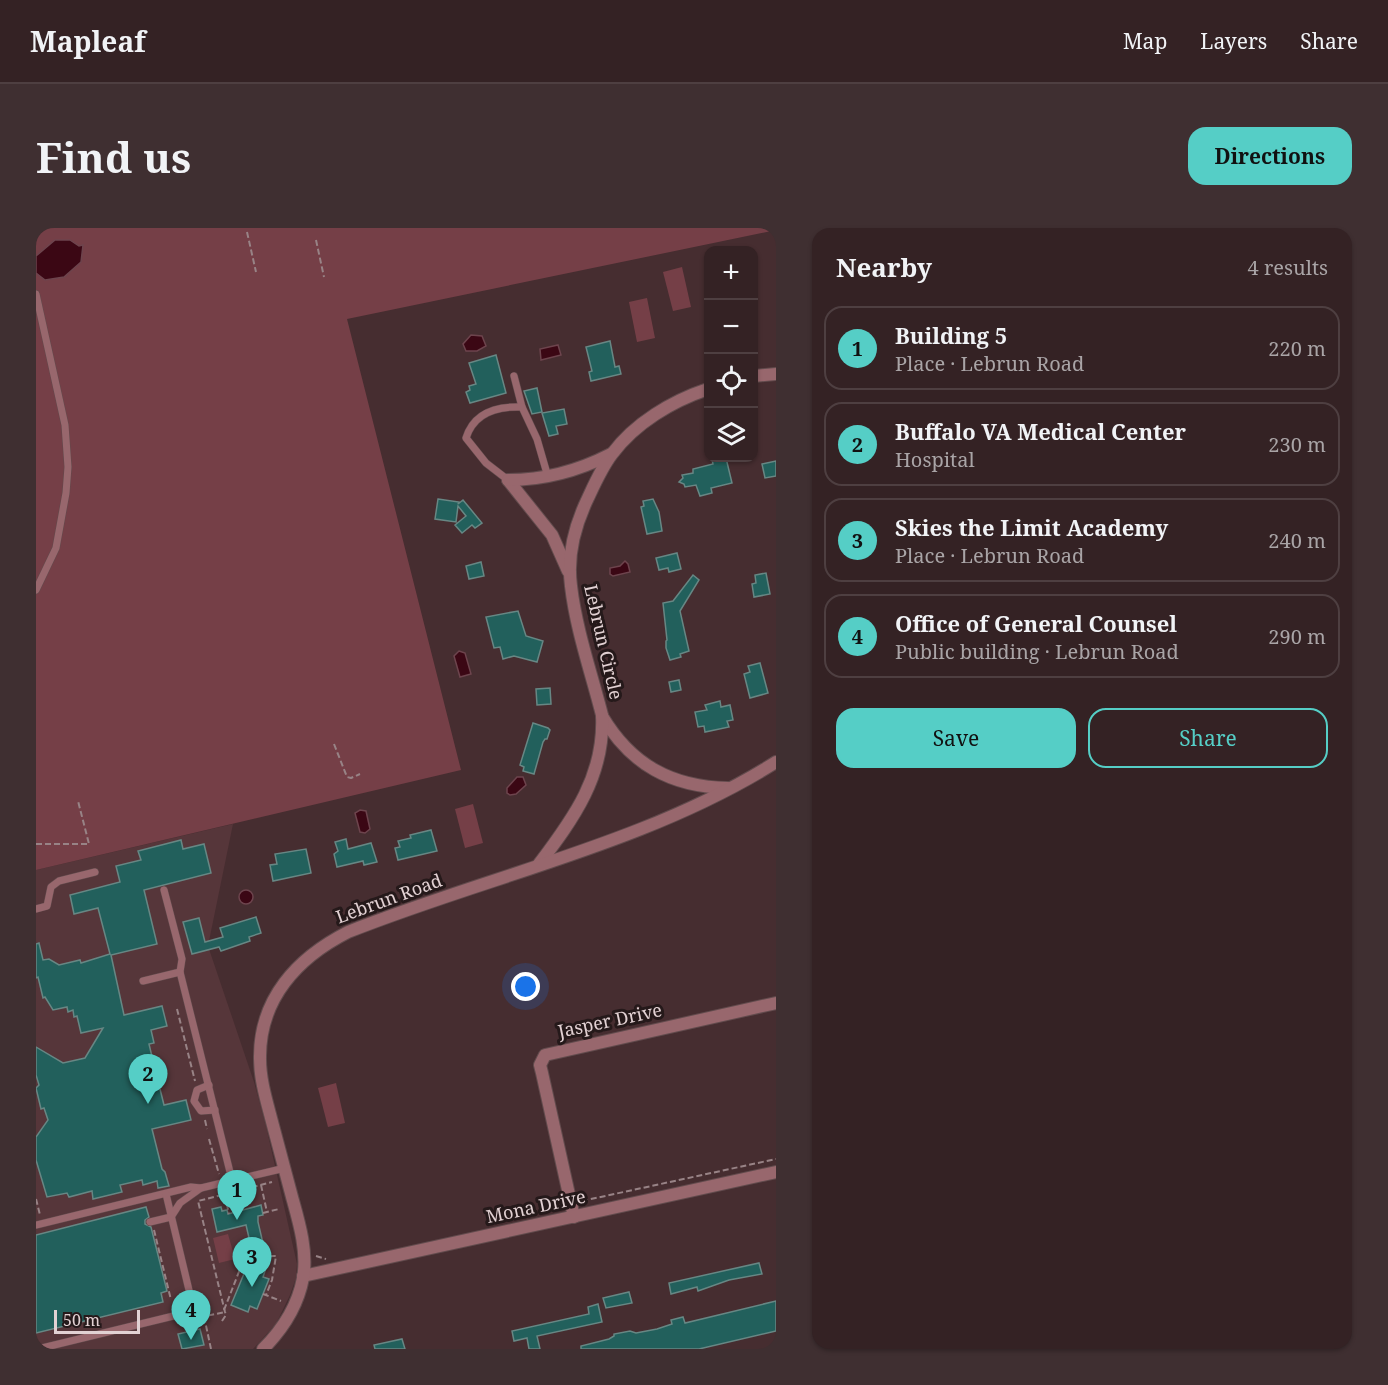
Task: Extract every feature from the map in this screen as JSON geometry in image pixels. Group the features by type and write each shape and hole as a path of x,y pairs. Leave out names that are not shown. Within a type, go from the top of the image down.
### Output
{"street":[{"path":"758,376 776,374"},
{"name":"Lebrun Circle","path":"538,865 573,818 587,793 596,768 602,727 602,714 576,614 571,578 571,557 580,514 598,475 612,453 637,428 689,395 704,390"},
{"name":"Lebrun Circle","path":"508,480 548,477 575,470 612,453"},
{"name":"Lebrun Circle","path":"508,480 552,535 571,578"},
{"name":"Lebrun Circle","path":"602,714 617,739 628,751 642,763 661,774 687,784 730,788"},
{"name":"Lebrun Road","path":"263,1349 274,1338 288,1317 299,1296 303,1276 304,1256 301,1235 262,1083 260,1059 262,1036 267,1017 275,997 292,971 323,945 348,932 635,830 730,788 776,762"},
{"name":"Jasper Drive","path":"574,1217 540,1065 545,1055 776,1003"},
{"name":"Mona Drive","path":"303,1276 776,1172"}],"lane":[{"path":"36,294 65,424 68,467 56,548 36,590"},
{"path":"514,376 522,406 537,439 548,477"},
{"path":"508,480 486,463 466,438 470,425 487,412 507,406 522,406"},
{"path":"36,909 46,906 51,886 59,881 95,872"},
{"path":"164,890 182,959 180,972 232,1180"},
{"path":"143,981 180,972"},
{"path":"208,1085 197,1090 194,1101 201,1111 215,1110"},
{"path":"36,1225 190,1187 201,1188 285,1168"},
{"path":"152,1225 171,1217 180,1203 201,1188"},
{"path":"38,1349 194,1311 166,1194"}],"path":[{"path":"247,232 256,272"},
{"path":"316,240 324,277"},
{"path":"334,744 347,777 351,778 360,774"},
{"path":"36,844 89,844 78,801"},
{"path":"177,1009 196,1085"},
{"path":"204,1117 207,1129"},
{"path":"209,1139 219,1175"},
{"name":"Mona Drive","path":"583,1201 776,1159"},
{"path":"222,1321 226,1316 225,1311 198,1201 272,1182"},
{"path":"261,1185 267,1212"},
{"path":"224,1193 229,1214"},
{"path":"36,1200 40,1215"},
{"path":"263,1213 279,1209"},
{"path":"152,1225 171,1300"},
{"path":"225,1311 244,1259 252,1261 276,1256 272,1280 265,1294 281,1301"},
{"path":"210,1349 206,1316 225,1311"}],"shaded area":[{"path":"36,228 776,228 776,230 347,319 461,770 36,870"},
{"path":"55,240 70,240 79,246 83,245 81,262 64,277 45,280 36,273 36,256"},
{"path":"682,267 691,307 673,311 663,272"},
{"path":"647,298 655,338 637,342 629,302"},
{"path":"471,335 482,336 486,346 477,351 466,351 463,344"},
{"path":"558,345 561,355 541,360 540,349"},
{"path":"625,561 630,572 613,576 610,574 610,568 620,566"},
{"path":"459,651 465,653 471,674 460,677 454,656"},
{"path":"517,777 523,777 526,785 516,794 510,795 507,793 507,788"},
{"path":"473,804 483,843 465,848 455,809"},
{"path":"360,810 366,811 370,829 365,833 360,832 355,813"},
{"path":"233,824 208,946 254,1082 266,1126 297,1264 296,1278 290,1295 276,1324 253,1349 36,1349 36,870"},
{"path":"243,890 249,890 253,897 249,904 243,904 239,900 239,894"},
{"path":"336,1083 345,1123 328,1127 318,1088"},
{"path":"228,1234 235,1259 219,1263 213,1238"}],"building":[{"path":"610,341 615,367 619,366 621,374 591,381 589,372 592,371 586,347"},
{"path":"496,355 506,393 470,403 466,392 470,390 469,386 476,384 469,363"},
{"path":"537,388 542,412 532,414 524,391"},
{"path":"564,409 567,424 556,426 558,434 549,436 542,413"},
{"path":"776,461 776,476 765,478 762,464"},
{"path":"713,462 727,462 732,483 711,488 712,493 700,496 696,485 685,487 679,482 683,478 682,475 693,473 693,469 713,464"},
{"path":"438,499 459,502 458,504 463,500 482,523 475,528 472,525 462,533 455,525 466,516 458,506 456,522 435,519"},
{"path":"653,499 659,512 662,531 647,534 641,507 644,506 643,501"},
{"path":"677,553 681,569 669,572 668,568 659,570 656,558"},
{"path":"481,562 484,576 469,579 466,566"},
{"path":"766,573 770,594 754,597 752,584 756,583 755,575"},
{"path":"693,575 699,580 680,611 689,651 680,654 681,657 670,660 666,648 663,603 673,601"},
{"path":"518,611 526,636 543,641 537,662 514,656 503,659 500,647 494,648 486,617"},
{"path":"760,663 768,693 750,698 744,674 750,672 748,666"},
{"path":"679,680 681,690 671,692 669,682"},
{"path":"550,688 551,704 537,705 536,689"},
{"path":"720,701 721,707 730,705 733,720 727,721 729,727 705,732 704,726 698,727 695,712 707,710 705,705"},
{"path":"533,723 550,730 547,739 543,742 534,774 523,771 524,767 520,765"},
{"path":"431,830 437,851 398,860 395,848 400,847 398,841 411,838 410,835"},
{"path":"346,839 348,849 371,843 377,862 364,865 363,861 337,867 334,854 338,851 335,842"},
{"path":"181,840 183,849 204,844 211,873 144,890 157,944 111,955 124,1015 162,1006 167,1026 151,1030 154,1043 149,1044 164,1105 186,1100 191,1120 152,1129 162,1169 169,1186 158,1188 157,1181 143,1185 142,1180 120,1185 122,1192 93,1199 92,1191 69,1197 67,1193 47,1197 36,1160 36,1137 48,1120 44,1108 41,1109 36,1088 39,1085 36,1075 36,1047 63,1063 85,1058 103,1028 81,1033 77,1016 74,1017 73,1010 68,1012 67,1007 53,1010 45,997 43,998 38,977 36,978 36,944 39,943 43,960 49,959 59,965 80,960 81,963 110,954 98,908 74,914 70,895 120,882 116,866 141,860 138,851"},
{"path":"306,849 311,873 273,881 270,865 277,864 275,854"},
{"path":"256,917 261,933 249,937 250,941 221,951 219,947 192,954 183,922 199,918 205,942 223,937 220,928"},
{"path":"261,1205 263,1215 258,1216 258,1222 265,1252 253,1255 246,1225 217,1232 212,1209 221,1207 222,1211 227,1210 228,1214"},
{"path":"146,1207 149,1217 145,1220 145,1224 151,1227 167,1291 161,1293 163,1302 36,1333 36,1235"},
{"path":"759,1263 762,1274 729,1280 698,1291 697,1287 671,1294 669,1283"},
{"path":"248,1264 265,1271 263,1277 269,1279 257,1309 250,1306 248,1312 231,1305"},
{"path":"629,1292 632,1303 606,1308 603,1298"},
{"path":"776,1301 776,1331 699,1349 581,1349 581,1346 609,1339 614,1334 657,1329 672,1324 671,1320 683,1317 685,1323"},
{"path":"598,1304 602,1322 537,1336 540,1349 529,1349 527,1338 514,1341 512,1331 589,1314 588,1307"},
{"path":"200,1329 204,1345 182,1349 178,1334"},
{"path":"402,1339 405,1349 375,1349 374,1345"}],"place":[{"name":"Buffalo VA Medical Center","path":"148,1104"},
{"name":"Building 5","path":"237,1220"},
{"name":"Skies the Limit Academy","path":"252,1287"},
{"name":"Office of General Counsel","path":"191,1340"}]}
